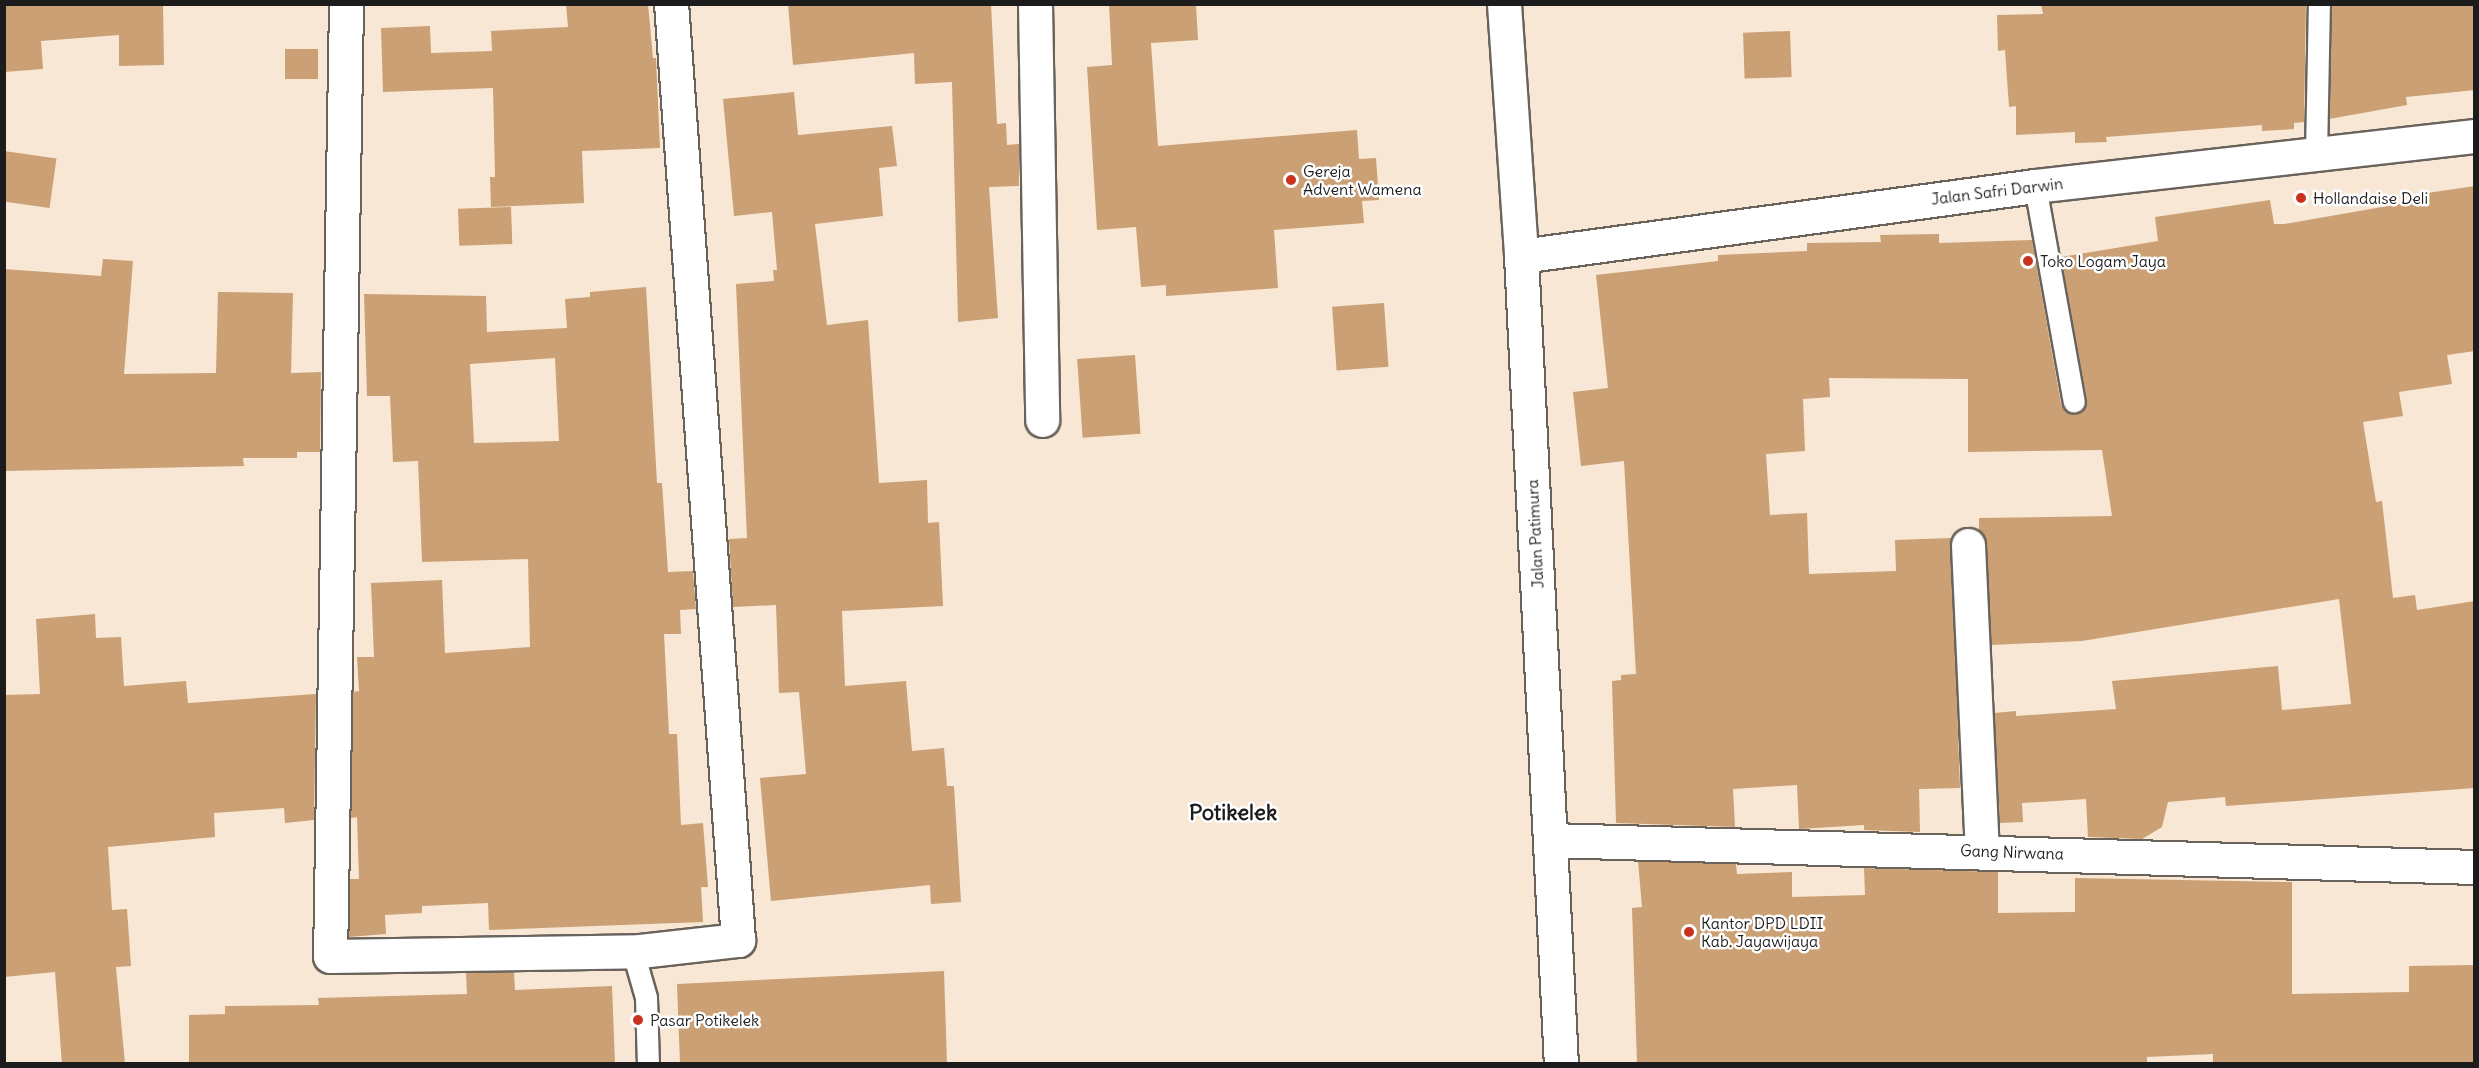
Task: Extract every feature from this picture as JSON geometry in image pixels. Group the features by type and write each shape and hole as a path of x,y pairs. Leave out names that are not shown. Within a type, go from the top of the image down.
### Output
{"street":[{"path":"346,4 330,956 640,951 738,940 671,4"},
{"path":"1035,4 1042,420"},
{"name":"Jalan Patimura","path":"1504,4 1521,256 1561,1064"},
{"name":"Jalan Safri Darwin","path":"1521,256 2035,186 2475,136"},
{"path":"1968,545 1982,851"},
{"name":"Gang Nirwana","path":"1550,840 2475,867"}],"lane":[{"path":"2316,155 2319,4"},
{"path":"2035,186 2074,402"},
{"path":"640,951 637,966 646,998 648,1064"}],"building":[{"path":"4,4 163,4 164,65 119,66 119,35 41,41 43,69 4,72"},
{"path":"566,4 648,4 653,58 656,58 660,148 582,151 584,203 491,207 490,177 495,177 493,88 383,92 381,28 430,26 431,53 492,51 491,31 568,27"},
{"path":"788,4 991,4 997,124 1006,123 1007,145 1019,144 1019,186 989,187 998,318 958,322 952,82 915,84 914,53 793,65"},
{"path":"1109,4 1196,4 1198,40 1151,43 1158,146 1357,130 1359,159 1376,158 1379,200 1362,201 1364,223 1274,230 1278,288 1166,296 1166,285 1141,287 1136,227 1097,230 1087,67 1112,65"},
{"path":"2041,4 2306,4 2304,122 2294,123 2294,129 2262,131 2262,125 2106,137 2107,142 2075,143 2075,132 2016,135 2016,106 2009,107 2005,50 1998,51 1997,15 2043,14"},
{"path":"2332,4 2475,4 2475,90 2406,97 2407,105 2329,119"},
{"path":"1790,31 1792,77 1745,79 1743,33"},
{"path":"285,49 318,49 318,79 285,79"},
{"path":"794,92 798,135 892,126 897,166 879,168 883,216 815,224 827,325 868,320 879,483 927,480 928,523 939,522 943,606 842,611 845,686 906,681 912,751 944,748 947,786 954,786 961,902 931,904 930,885 771,901 760,778 806,774 799,692 779,693 776,605 733,607 729,539 747,538 736,284 774,281 773,270 777,270 772,212 734,216 723,99"},
{"path":"4,151 56,158 50,208 4,201"},
{"path":"2475,186 2475,351 2447,355 2452,384 2399,392 2403,416 2363,422 2376,502 2382,501 2393,598 2415,595 2417,610 2475,601 2475,788 2226,806 2225,797 2168,802 2162,827 2142,839 2088,837 2086,799 2022,803 2023,822 2000,823 1994,713 2016,711 2016,716 2116,709 2112,681 2278,666 2282,710 2351,704 2339,599 2082,641 1991,645 1987,544 1979,530 1979,518 2112,516 2102,450 1968,452 1968,379 1829,378 1830,397 1803,399 1805,451 1766,454 1770,515 1807,513 1809,574 1896,571 1895,540 1951,538 1960,788 1919,789 1920,832 1864,830 1864,825 1799,829 1797,785 1733,789 1735,827 1616,823 1612,681 1621,680 1621,675 1636,674 1624,461 1581,466 1573,392 1608,388 1596,275 1718,261 1718,255 1807,251 1807,243 1881,242 1880,235 1939,234 1939,243 2032,240 2061,404 2065,411 2076,415 2083,411 2087,400 2061,257 2158,241 2155,217 2270,200 2274,224 2284,224 2428,199 2427,193"},
{"path":"511,207 512,244 459,246 458,209"},
{"path":"103,259 133,261 124,374 216,373 218,292 293,293 291,373 321,372 320,452 297,452 297,458 243,458 244,466 4,471 4,269 101,276"},
{"path":"646,287 657,483 662,483 668,572 693,571 696,609 680,610 681,634 664,634 669,734 677,734 681,825 703,823 708,887 701,887 703,922 489,930 488,903 422,906 422,913 385,915 386,934 349,937 350,879 359,879 357,817 351,818 353,692 359,691 357,657 374,657 371,583 442,580 445,653 530,647 528,559 422,562 418,461 393,462 390,396 367,396 364,294 486,296 487,332 567,328 565,299 590,297 590,292","holes":["555,358 559,441 474,443 470,364"]},
{"path":"1384,303 1388,367 1337,370 1332,307"},
{"path":"1135,355 1141,434 1083,438 1077,359"},
{"path":"95,614 96,638 121,637 124,686 186,681 188,703 316,694 314,820 285,823 284,808 214,813 215,837 108,847 112,910 127,909 131,966 116,967 125,1064 62,1064 55,972 4,977 4,695 40,694 36,619"},
{"path":"1638,861 1736,864 1737,874 1792,872 1792,897 1865,895 1864,868 1998,872 1998,913 2075,912 2075,878 2292,882 2292,994 2409,992 2409,966 2475,965 2475,1064 2213,1064 2213,1054 2147,1057 2147,1064 1637,1064 1632,908 1642,907"},
{"path":"944,971 947,1064 680,1064 677,984"},
{"path":"514,972 515,990 612,986 615,1064 189,1064 189,1015 225,1014 225,1006 319,1005 318,998 467,994 466,973"}],"place":[{"name":"Gereja Advent Wamena","path":"1291,180"},
{"name":"Hollandaise Deli","path":"2301,198"},
{"name":"Toko Logam Jaya","path":"2028,261"},
{"name":"Kantor DPD LDII Kab. Jayawijaya","path":"1689,932"},
{"name":"Pasar Potikelek","path":"638,1020"}],"district":[{"name":"Potikelek","path":"1233,813"}]}
